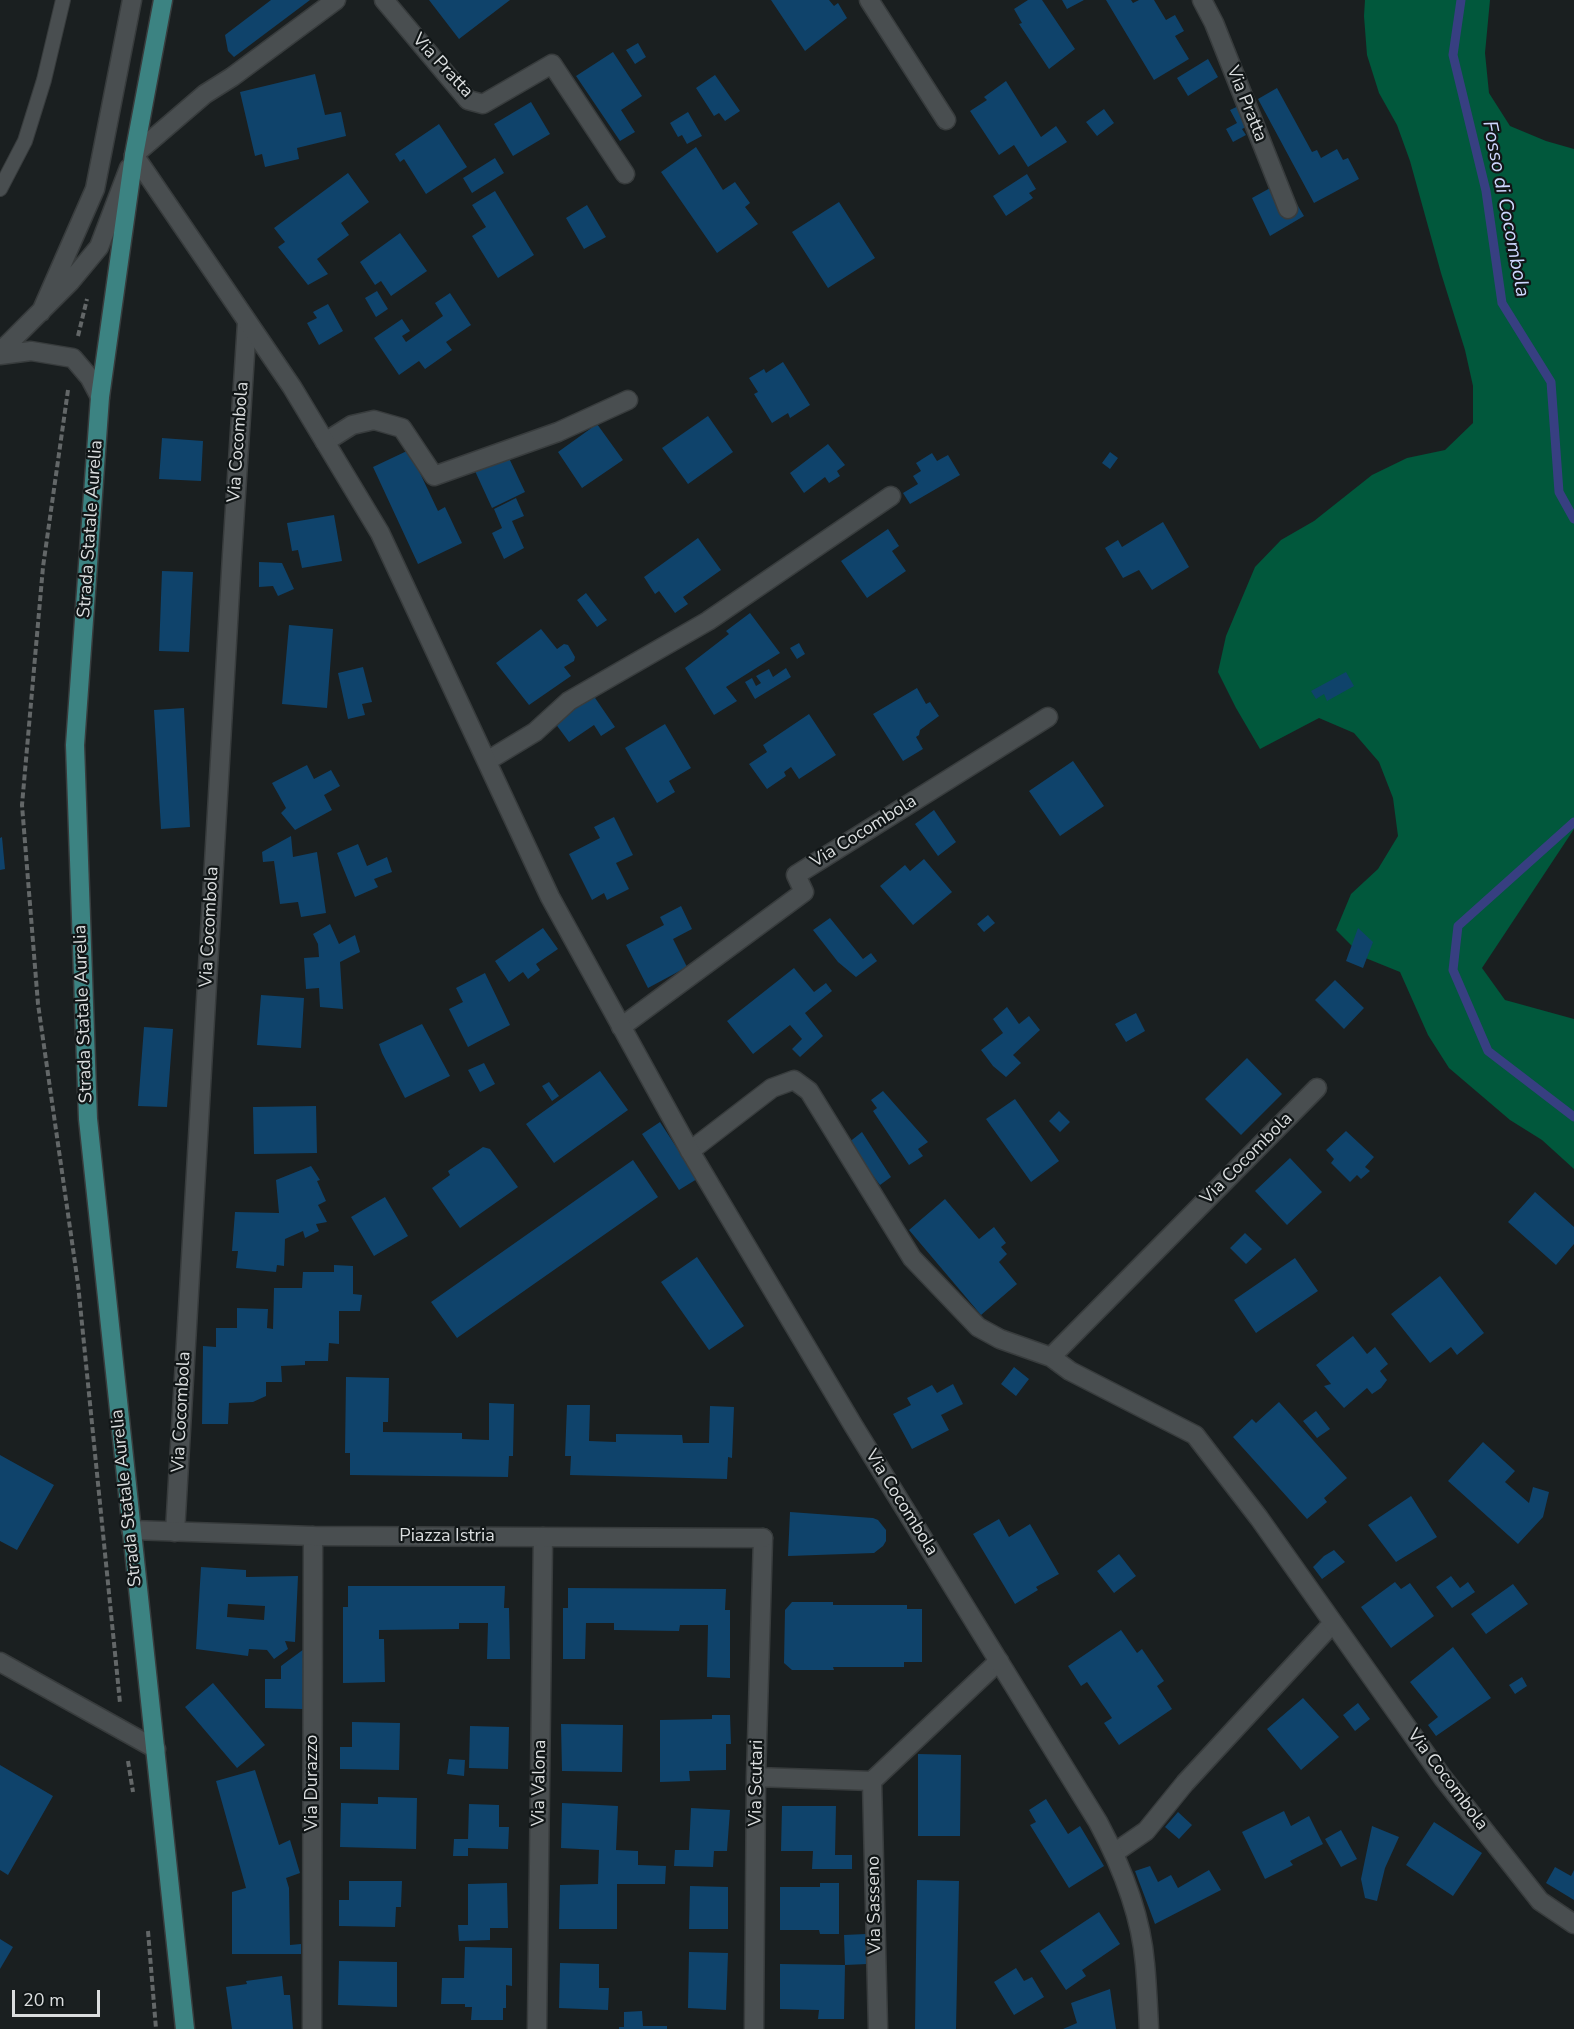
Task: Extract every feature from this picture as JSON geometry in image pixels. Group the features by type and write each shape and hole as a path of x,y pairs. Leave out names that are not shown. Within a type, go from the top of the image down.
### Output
{"main road":[{"name":"Strada Statale Aurelia","path":"163,0 134,155 100,397 76,757 88,1119 185,2029"}],"street":[{"path":"41,312 95,189 132,0"},
{"path":"0,353 70,282 99,247 134,155 205,94 232,77 336,0"},
{"name":"Via Pratta","path":"384,0 468,100 483,104 552,64 625,174"},
{"path":"869,0 946,120"},
{"name":"Via Pratta","path":"1202,0 1214,23 1287,209"},
{"name":"Via Cocombola","path":"134,155 292,387 380,533 550,897 690,1151 847,1415 1098,1822 1114,1853 1136,1917 1145,1961 1149,2029"},
{"name":"Via Cocombola","path":"175,1532 247,323"},
{"path":"0,353 31,351 73,358 90,378 100,397"},
{"path":"325,442 352,425 374,420 402,428 434,476 558,432 628,400"},
{"path":"487,761 535,732 569,701 708,621 891,496"},
{"name":"Via Cocombola","path":"621,1027 804,892 796,875 1048,717"},
{"name":"Via Cocombola","path":"690,1151 772,1088 794,1080 809,1091 912,1258 978,1327 1000,1339 1051,1357 1070,1371 1195,1435 1259,1518 1443,1778 1540,1901 1574,1924"},
{"name":"Via Cocombola","path":"1051,1357 1317,1088"},
{"name":"Piazza Istria","path":"131,1530 313,1536 763,1538"},
{"name":"Via Durazzo","path":"312,2029 313,1536"},
{"name":"Via Valona","path":"537,2029 543,1537"},
{"name":"Via Scutari","path":"754,2029 756,1777 763,1538"},
{"path":"1114,1853 1146,1831 1185,1783 1333,1623"},
{"path":"756,1777 872,1781 999,1661"},
{"path":"0,1662 156,1749"},
{"name":"Via Sasseno","path":"872,1781 878,2029"}],"lane":[{"path":"0,189 25,141 44,80 63,0"}],"path":[{"path":"73,358 87,298"}],"green space":[{"path":"1365,0 1490,0 1485,53 1489,93 1510,126 1546,141 1574,149 1574,829 1482,968 1505,1000 1574,1019 1574,1169 1542,1140 1510,1120 1449,1068 1428,1035 1400,972 1363,957 1336,930 1351,894 1378,869 1398,836 1393,798 1379,762 1354,733 1319,718 1260,749 1218,672 1226,636 1255,567 1281,540 1314,521 1372,475 1407,458 1445,450 1473,423 1473,386 1465,350 1410,161 1397,125 1379,93 1367,55"}],"building":[{"path":"271,0 310,0 234,57 228,51 225,35"},
{"path":"429,0 510,0 459,39"},
{"path":"771,0 829,0 834,6 838,3 847,18 805,51"},
{"path":"1028,0 1042,0 1075,49 1049,69 1019,24 1022,23 1014,9"},
{"path":"1062,0 1084,0 1067,9"},
{"path":"1106,0 1131,0 1133,3 1139,0 1154,0 1166,20 1175,15 1184,31 1175,36 1189,59 1154,80"},
{"path":"638,43 646,57 635,64 626,50"},
{"path":"613,52 642,96 621,110 635,132 620,141 576,76"},
{"path":"1208,59 1218,77 1188,96 1177,78"},
{"path":"315,74 325,115 341,112 346,136 297,148 299,159 265,167 262,154 255,156 240,92"},
{"path":"715,75 740,111 725,121 719,113 714,116 696,88"},
{"path":"1006,81 1041,137 1056,126 1067,142 1028,167 1014,145 999,155 970,111 987,100 984,97"},
{"path":"1277,88 1312,152 1317,150 1321,158 1337,149 1343,160 1348,158 1359,179 1314,203 1258,99"},
{"path":"531,102 550,134 513,156 494,124"},
{"path":"1245,103 1255,122 1242,129 1246,135 1233,142 1226,129 1237,123 1230,110"},
{"path":"1104,109 1114,123 1097,136 1086,122"},
{"path":"688,112 702,136 687,144 682,135 678,137 670,123"},
{"path":"439,124 467,167 426,194 404,159 400,162 395,154"},
{"path":"696,147 723,190 735,182 750,203 745,207 758,224 717,253 661,172"},
{"path":"495,158 504,173 472,193 463,178"},
{"path":"348,173 369,202 341,223 349,235 317,259 328,274 308,285 278,247 285,242 274,228"},
{"path":"1027,174 1036,189 1029,193 1033,198 1006,216 993,196"},
{"path":"1283,181 1304,216 1270,236 1252,198"},
{"path":"495,191 534,255 498,278 472,236 486,227 472,205"},
{"path":"839,202 875,258 828,288 792,232"},
{"path":"587,205 606,237 584,249 566,218"},
{"path":"400,233 427,271 391,296 381,281 375,285 360,262"},
{"path":"377,291 388,309 376,317 365,298"},
{"path":"450,293 471,325 446,342 452,350 425,369 419,361 399,375 374,338 402,319 410,331 402,336 406,342 443,316 435,303"},
{"path":"328,304 343,331 319,345 307,323 317,318 313,312"},
{"path":"783,362 810,405 790,418 788,413 772,423 754,394 758,392 749,378 764,369 766,373"},
{"path":"708,416 733,452 688,484 662,448"},
{"path":"597,424 623,460 582,488 558,452"},
{"path":"162,438 203,441 201,481 159,479"},
{"path":"828,444 845,465 837,471 840,476 829,483 825,477 804,493 790,473"},
{"path":"409,450 438,511 445,507 462,543 418,564 373,467"},
{"path":"1110,452 1118,458 1110,469 1102,463"},
{"path":"932,453 937,461 948,455 960,475 910,504 903,493 918,484 913,476 921,471 916,463"},
{"path":"508,456 525,492 492,508 475,471"},
{"path":"516,498 524,516 512,521 524,548 504,559 492,533 502,528 494,509"},
{"path":"334,515 342,561 302,568 298,550 292,551 287,523"},
{"path":"1163,522 1189,567 1152,590 1139,570 1123,578 1105,548 1118,540 1122,547"},
{"path":"888,529 899,546 892,551 906,571 867,598 841,561"},
{"path":"698,538 721,570 683,597 688,604 675,613 659,591 655,594 644,577"},
{"path":"259,562 282,563 294,589 278,596 273,586 259,587"},
{"path":"162,571 193,572 189,652 159,651"},
{"path":"586,593 607,620 597,627 577,600"},
{"path":"750,613 780,653 726,687 737,701 714,715 685,668 729,634 726,631"},
{"path":"289,625 333,629 327,708 282,704"},
{"path":"541,629 557,649 564,644 568,645 575,657 574,661 564,667 571,676 529,705 496,663"},
{"path":"799,643 805,654 797,659 790,648"},
{"path":"363,667 372,702 362,704 365,715 348,719 338,673"},
{"path":"786,668 791,677 755,699 745,682 752,678 756,686 761,683 756,676 769,669 773,677"},
{"path":"1346,672 1354,686 1327,701 1324,694 1316,699 1311,691"},
{"path":"917,688 926,704 930,702 939,716 920,730 916,737 923,749 903,761 873,714"},
{"path":"591,692 615,727 601,736 594,725 569,742 555,723 573,711 569,707"},
{"path":"184,708 190,827 161,829 154,710"},
{"path":"809,714 836,755 799,779 791,767 784,772 786,776 767,789 749,764 767,752 763,745"},
{"path":"665,724 691,768 669,781 675,792 657,803 625,748"},
{"path":"1073,761 1104,806 1060,836 1029,791"},
{"path":"307,765 314,779 331,770 340,786 324,795 332,810 295,830 281,813 286,808 272,783"},
{"path":"934,810 956,842 938,856 915,824"},
{"path":"614,817 633,855 616,863 629,889 607,900 604,893 592,900 569,854 600,838 594,827"},
{"path":"291,836 293,857 317,852 326,913 301,917 298,902 280,904 274,861 263,862 262,852"},
{"path":"2,837 5,869 0,870 0,838"},
{"path":"358,844 367,866 387,857 392,872 374,879 378,887 355,897 337,853"},
{"path":"924,859 952,892 913,925 880,886 905,865 910,871"},
{"path":"681,906 692,929 673,939 687,967 648,988 626,945 664,925 660,917"},
{"path":"988,915 995,923 984,932 977,924"},
{"path":"830,918 863,959 871,953 877,961 856,977 838,962 813,930"},
{"path":"330,924 339,944 355,935 360,952 340,962 343,1009 320,1007 319,988 306,989 304,958 319,957 318,944 313,934"},
{"path":"543,928 558,949 536,964 540,970 528,979 523,972 509,982 495,961"},
{"path":"1358,928 1373,942 1363,968 1346,961"},
{"path":"794,968 814,992 826,983 832,991 805,1013 823,1036 800,1057 792,1049 802,1039 790,1025 753,1054 727,1021"},
{"path":"485,973 510,1025 468,1047 449,1009 463,1002 456,988"},
{"path":"1335,980 1364,1008 1344,1029 1315,1000"},
{"path":"261,995 304,998 301,1048 257,1045"},
{"path":"1007,1007 1019,1024 1029,1016 1040,1030 1013,1055 1021,1063 1006,1077 993,1066 981,1050 1003,1033 993,1019"},
{"path":"1136,1013 1145,1031 1126,1042 1115,1024"},
{"path":"422,1024 450,1076 405,1098 379,1044"},
{"path":"144,1027 173,1029 167,1107 138,1106"},
{"path":"1247,1058 1282,1094 1241,1135 1205,1099"},
{"path":"484,1063 495,1084 480,1092 468,1070"},
{"path":"600,1071 628,1110 554,1163 526,1124"},
{"path":"549,1082 559,1096 552,1101 542,1086"},
{"path":"883,1091 928,1142 918,1149 923,1156 909,1165 873,1111 877,1108 871,1100"},
{"path":"1015,1099 1059,1161 1031,1182 986,1119"},
{"path":"316,1106 317,1153 254,1154 253,1107"},
{"path":"1059,1111 1070,1122 1060,1132 1049,1121"},
{"path":"660,1122 697,1179 679,1190 642,1134"},
{"path":"1346,1131 1374,1157 1365,1167 1370,1171 1361,1179 1357,1175 1350,1182 1331,1163 1334,1159 1326,1150"},
{"path":"862,1132 891,1177 880,1185 848,1143"},
{"path":"483,1147 490,1149 518,1187 460,1228 432,1188 450,1175 448,1171"},
{"path":"1290,1158 1322,1192 1287,1225 1255,1191"},
{"path":"633,1160 658,1197 457,1338 431,1302"},
{"path":"311,1166 320,1180 317,1181 326,1201 318,1205 327,1222 316,1224 319,1231 305,1238 303,1231 285,1239 284,1266 277,1265 276,1272 236,1268 238,1251 232,1251 235,1212 279,1213 276,1180"},
{"path":"1535,1192 1574,1227 1574,1244 1556,1265 1508,1222"},
{"path":"385,1197 408,1236 374,1256 351,1217"},
{"path":"945,1199 979,1239 994,1227 1006,1243 1001,1247 1007,1254 999,1262 1017,1284 981,1315 909,1230"},
{"path":"1245,1233 1262,1249 1246,1264 1230,1248"},
{"path":"697,1257 744,1326 709,1350 661,1282"},
{"path":"1295,1258 1318,1291 1256,1333 1234,1300"},
{"path":"334,1265 353,1266 353,1294 362,1295 360,1311 339,1311 339,1344 329,1343 328,1361 305,1361 305,1365 281,1366 282,1382 266,1382 266,1396 253,1402 229,1403 228,1424 202,1424 203,1346 216,1347 216,1328 237,1328 237,1308 268,1309 267,1328 273,1329 274,1288 302,1288 303,1272 334,1272"},
{"path":"1440,1276 1484,1333 1457,1355 1451,1347 1430,1363 1391,1314"},
{"path":"1353,1336 1367,1354 1375,1347 1388,1364 1380,1371 1387,1380 1372,1394 1367,1388 1344,1408 1324,1386 1331,1384 1316,1365"},
{"path":"1014,1367 1029,1379 1016,1396 1001,1384"},
{"path":"346,1377 389,1378 388,1422 383,1422 383,1432 462,1433 462,1439 489,1440 489,1403 514,1404 513,1456 509,1456 508,1477 350,1475 350,1453 345,1453"},
{"path":"953,1384 963,1404 941,1415 949,1430 912,1449 893,1414 911,1405 907,1398 932,1385 937,1393"},
{"path":"1279,1402 1347,1478 1324,1498 1327,1502 1307,1519 1233,1437 1252,1419 1256,1423"},
{"path":"567,1405 590,1405 589,1441 616,1442 616,1434 682,1435 683,1443 709,1443 710,1406 734,1407 732,1458 728,1457 727,1479 570,1475 571,1456 565,1456"},
{"path":"1316,1411 1330,1429 1317,1438 1303,1421"},
{"path":"1483,1442 1515,1471 1505,1482 1529,1503 1533,1487 1549,1492 1543,1517 1518,1544 1448,1481"},
{"path":"0,1455 54,1485 17,1550 0,1541"},
{"path":"1411,1496 1437,1537 1396,1562 1368,1525"},
{"path":"790,1512 873,1518 878,1520 886,1530 886,1541 874,1553 788,1556"},
{"path":"999,1519 1009,1537 1030,1524 1059,1574 1036,1587 1038,1590 1015,1604 973,1534"},
{"path":"1334,1550 1345,1562 1322,1579 1313,1567"},
{"path":"1119,1554 1136,1576 1114,1593 1097,1571"},
{"path":"201,1567 246,1570 246,1577 298,1576 295,1642 285,1641 288,1649 274,1659 267,1650 249,1649 248,1656 196,1649","holes":["228,1604 265,1606 264,1620 227,1617"]},
{"path":"1451,1576 1460,1588 1468,1582 1475,1592 1452,1608 1436,1587"},
{"path":"1395,1582 1401,1589 1410,1583 1434,1616 1391,1648 1361,1607"},
{"path":"1513,1584 1528,1604 1486,1634 1471,1614"},
{"path":"348,1586 505,1586 504,1608 509,1608 510,1659 487,1659 488,1623 459,1623 459,1629 379,1630 379,1639 384,1639 385,1682 343,1683 343,1607 348,1607"},
{"path":"568,1588 726,1589 725,1610 730,1610 730,1678 707,1677 708,1625 680,1625 679,1631 614,1630 614,1623 586,1623 585,1659 563,1659 563,1608 568,1608"},
{"path":"792,1602 833,1602 833,1605 907,1605 907,1609 922,1609 922,1662 904,1662 904,1667 833,1667 834,1670 792,1670 784,1663 785,1610"},
{"path":"1121,1630 1137,1653 1142,1649 1164,1681 1157,1686 1172,1709 1119,1745 1104,1723 1112,1718 1087,1682 1081,1686 1068,1666"},
{"path":"1453,1647 1491,1698 1436,1736 1428,1725 1438,1717 1410,1682"},
{"path":"304,1649 303,1709 265,1708 265,1679 281,1679 281,1666"},
{"path":"1522,1677 1527,1686 1515,1694 1509,1685"},
{"path":"213,1683 265,1745 237,1768 185,1707"},
{"path":"1303,1698 1339,1737 1301,1770 1267,1729"},
{"path":"1358,1703 1370,1719 1355,1731 1343,1715"},
{"path":"712,1715 730,1715 731,1744 726,1744 726,1770 689,1771 690,1781 660,1782 660,1720 712,1719"},
{"path":"352,1722 400,1723 399,1770 340,1769 340,1747 352,1747"},
{"path":"561,1724 623,1725 622,1772 562,1771"},
{"path":"470,1726 509,1727 508,1769 469,1768"},
{"path":"918,1754 961,1755 960,1836 918,1836"},
{"path":"449,1759 465,1760 464,1776 447,1774"},
{"path":"0,1765 53,1796 8,1875 0,1870"},
{"path":"255,1770 279,1845 290,1840 300,1873 286,1878 289,1888 290,1945 301,1944 301,1954 232,1954 232,1892 246,1888 216,1781"},
{"path":"378,1797 417,1798 416,1849 340,1847 341,1803 378,1804"},
{"path":"1046,1799 1068,1834 1080,1826 1104,1866 1069,1888 1030,1825 1036,1822 1029,1810"},
{"path":"562,1803 618,1806 616,1850 638,1851 638,1865 666,1866 665,1884 617,1884 617,1929 559,1929 560,1885 598,1884 599,1850 561,1848"},
{"path":"469,1804 499,1805 499,1827 509,1827 508,1849 468,1848 468,1856 453,1856 454,1839 468,1839"},
{"path":"782,1806 836,1806 835,1855 852,1855 852,1869 812,1869 813,1851 781,1851"},
{"path":"691,1808 730,1810 727,1851 714,1851 713,1867 674,1866 675,1850 689,1850"},
{"path":"1284,1811 1291,1826 1309,1816 1323,1844 1290,1861 1293,1865 1265,1879 1242,1832"},
{"path":"1178,1812 1192,1825 1179,1839 1165,1827"},
{"path":"1434,1822 1482,1853 1453,1896 1406,1865"},
{"path":"1372,1826 1399,1837 1385,1868 1377,1901 1365,1898 1361,1879"},
{"path":"1341,1830 1357,1859 1341,1867 1325,1839"},
{"path":"1150,1866 1158,1882 1171,1875 1178,1888 1209,1870 1221,1890 1155,1924 1135,1871"},
{"path":"1555,1867 1571,1876 1574,1870 1574,1900 1546,1883"},
{"path":"917,1880 959,1881 956,2029 915,2029"},
{"path":"349,1881 402,1881 401,1907 396,1907 395,1927 339,1926 339,1900 349,1900"},
{"path":"507,1883 508,1928 490,1928 490,1940 459,1941 458,1925 468,1925 468,1884"},
{"path":"820,1883 839,1883 839,1934 820,1934 819,1930 780,1930 780,1887 820,1887"},
{"path":"690,1886 728,1887 728,1929 689,1929"},
{"path":"1099,1912 1120,1944 1082,1970 1086,1976 1066,1990 1040,1951"},
{"path":"866,1934 867,1964 845,1965 844,1935"},
{"path":"0,1939 13,1947 0,1969"},
{"path":"465,1947 512,1948 512,1986 506,1985 506,2008 503,2008 503,2020 471,2020 472,2007 465,2007 465,2004 441,2004 442,1978 464,1978"},
{"path":"689,1952 728,1953 726,2010 688,2008"},
{"path":"339,1961 397,1962 397,2007 338,2005"},
{"path":"560,1963 599,1964 599,1988 609,1988 608,2010 559,2008"},
{"path":"780,1964 845,1965 844,2019 818,2019 819,2010 780,2009"},
{"path":"1016,1968 1024,1981 1032,1977 1044,1997 1014,2015 994,1982"},
{"path":"282,1976 284,1995 290,1995 293,2029 232,2029 226,1987 247,1984 246,1981"},
{"path":"1110,1989 1116,2029 1063,2029 1077,2023 1071,2003"},
{"path":"642,2011 643,2026 667,2026 667,2029 619,2029 619,2027 624,2027 624,2012"}],"waterway":[{"name":"Fosso di Cocombola","path":"1461,0 1453,55 1486,191 1502,303 1551,382 1559,492 1574,519"},
{"name":"Fosso di Cocombola","path":"1574,822 1458,926 1453,970 1488,1051 1574,1117"}]}
